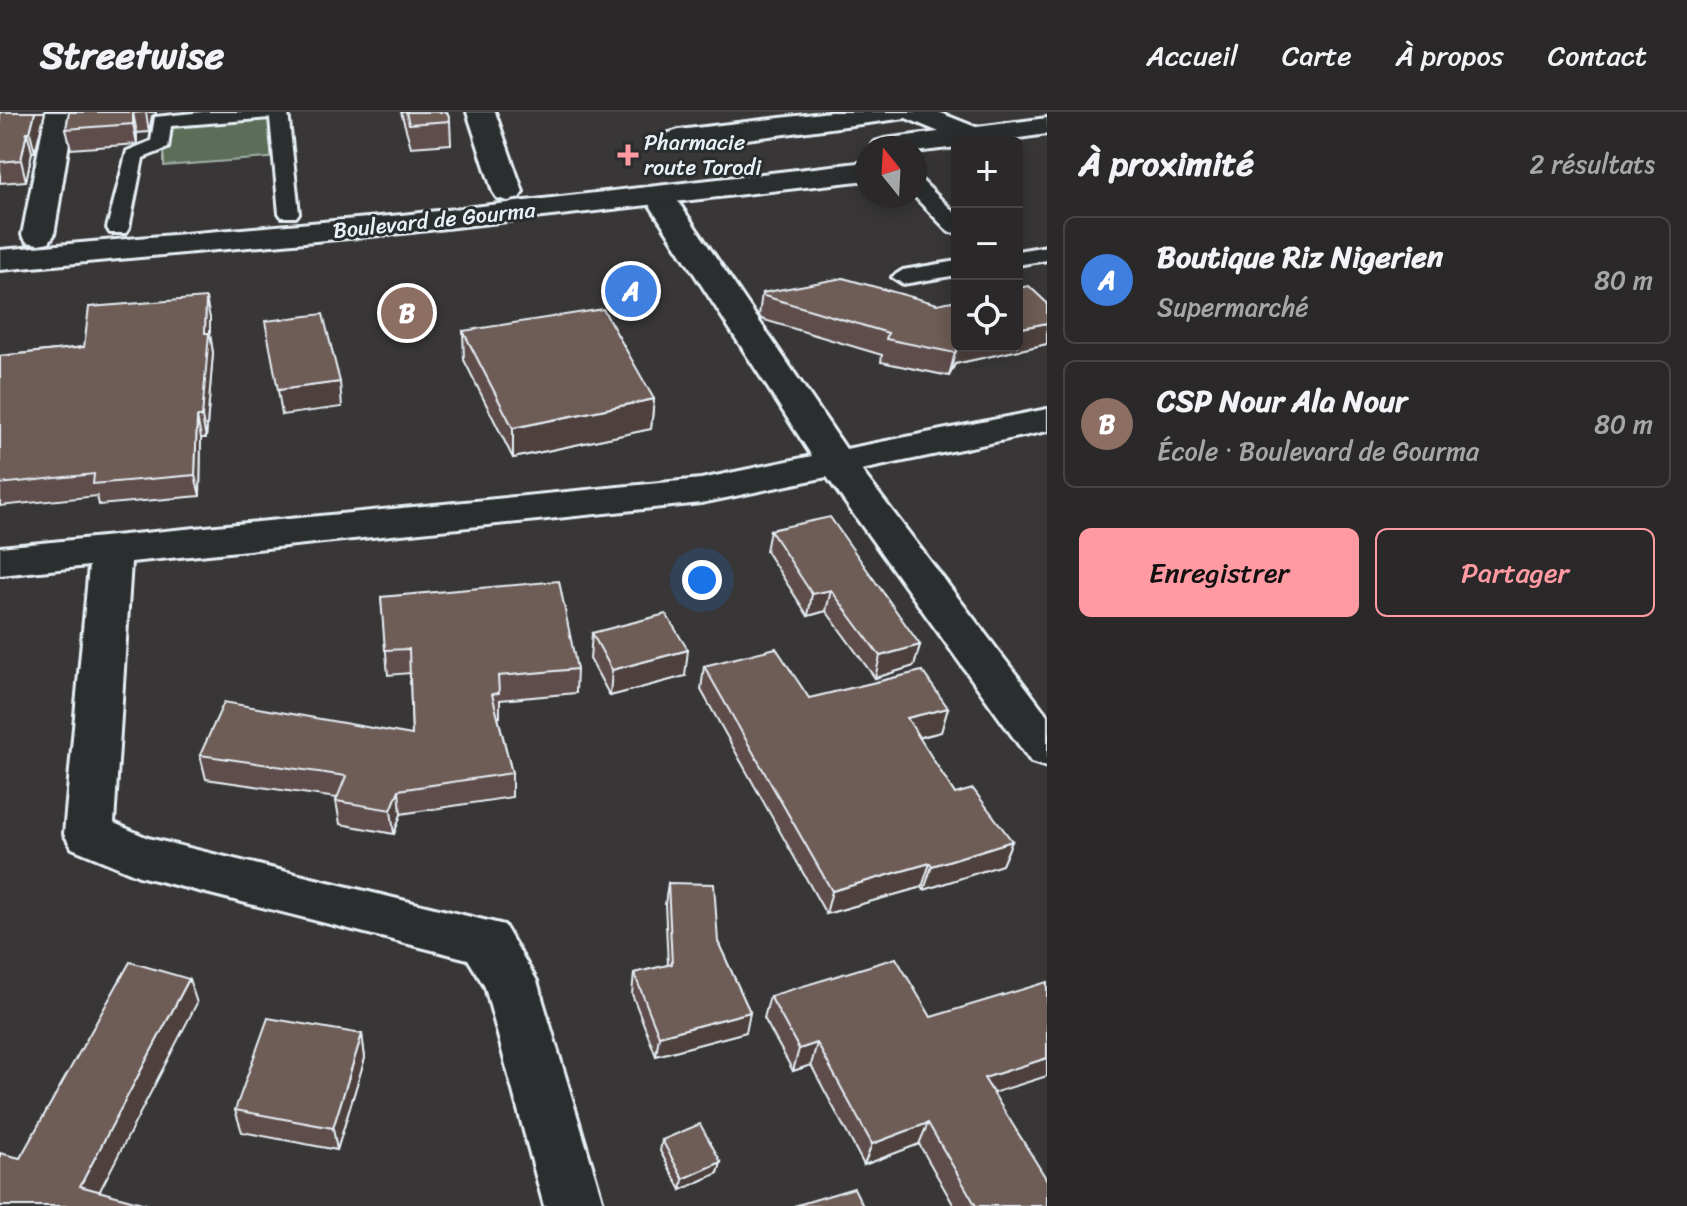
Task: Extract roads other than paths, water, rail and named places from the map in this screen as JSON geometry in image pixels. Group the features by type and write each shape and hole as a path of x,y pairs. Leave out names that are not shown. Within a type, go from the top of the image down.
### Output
{"main road":[{"path":"38,235 60,112"},
{"path":"481,112 508,192"},
{"path":"679,139 898,112"},
{"path":"914,112 951,137"},
{"path":"1008,136 1047,126"},
{"path":"1023,148 1047,144"},
{"path":"927,147 951,147"},
{"name":"Boulevard de Gourma","path":"0,238 508,192 855,151"},
{"path":"927,160 951,152"},
{"name":"Boulevard de Gourma","path":"0,260 402,224 855,172"},
{"path":"659,196 836,463 1047,749"},
{"path":"0,561 701,491 1047,420"},
{"path":"111,550 89,834 139,856 485,941 510,981 574,1206"}],"lane":[{"path":"118,228 134,155 161,144 162,121 277,112 289,213"},
{"path":"927,197 951,221"},
{"path":"1023,257 1047,253"},
{"path":"903,277 951,269"}],"place":[{"name":"Pharmacie route Torodi","path":"628,155"},
{"name":"Boutique Riz Nigerien","path":"631,291"},
{"name":"CSP Nour Ala Nour","path":"407,313"}]}
